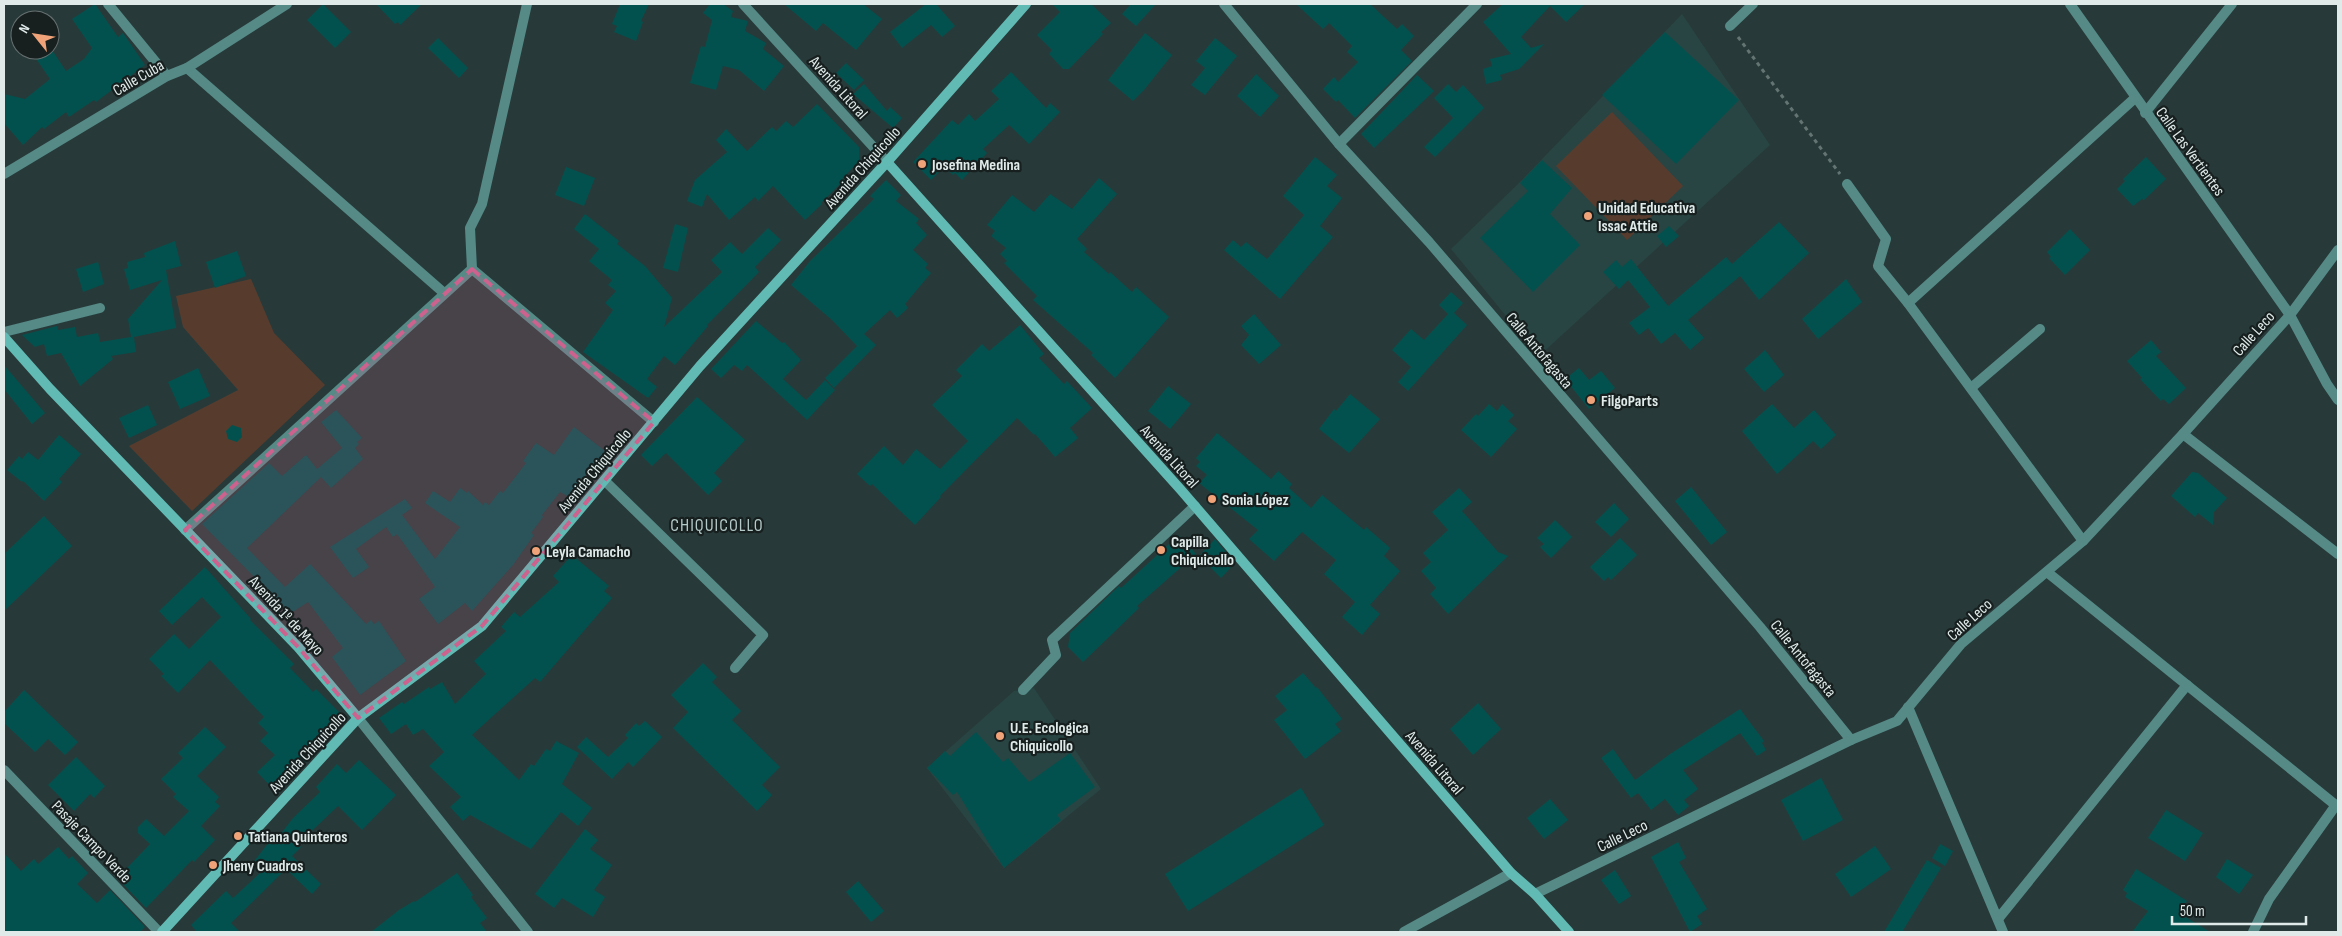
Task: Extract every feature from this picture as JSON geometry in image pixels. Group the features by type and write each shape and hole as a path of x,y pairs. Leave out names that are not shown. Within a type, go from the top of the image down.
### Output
{"main road":[{"name":"Avenida Chiquicollo","path":"160,932 358,718 482,626 707,359 887,162 1026,4"},
{"name":"Avenida Litoral","path":"887,162 1195,506 1511,873 1570,932"},
{"name":"Avenida 1º de Mayo","path":"4,337 50,389 298,647 358,718"}],"street":[{"path":"108,4 167,76"},
{"name":"Calle Cuba","path":"4,174 167,76 187,68 286,4"},
{"path":"527,4 482,204 470,228 472,269 654,422"},
{"name":"Avenida Litoral","path":"743,4 887,162"},
{"name":"Calle Antofagasta","path":"1224,4 1339,144 1429,242 1760,628 1851,740"},
{"path":"1339,144 1477,4"},
{"path":"1730,26 1753,4"},
{"name":"Calle Las Vertientes","path":"2070,4 2145,113 2290,315 2327,384 2338,400"},
{"path":"2145,113 2232,4"},
{"path":"187,68 444,293"},
{"path":"1908,303 2135,98"},
{"path":"1847,184 1886,239 1878,266 1908,303 2083,541"},
{"name":"Calle Leco","path":"1534,894 1851,740 1897,721 1961,644 2083,541 2290,315 2338,250"},
{"path":"185,530 472,269"},
{"path":"4,332 100,308"},
{"path":"1971,388 2040,329"},
{"path":"2183,434 2338,554"},
{"path":"605,480 763,636 734,668"},
{"path":"1023,690 1056,655 1052,640 1195,506"},
{"path":"2047,572 2337,806 2269,899 2253,932"},
{"path":"1998,919 2188,685"},
{"path":"1908,707 2003,932"},
{"name":"Avenida 1º de Mayo","path":"358,718 528,932"},
{"name":"Pasaje Campo Verde","path":"4,770 160,932"},
{"path":"1404,932 1511,873"}],"path":[{"path":"1730,26 1847,184"}],"highlighted area":[{"path":"472,269 654,422 482,626 358,718 298,647 185,530"}],"shaded area":[{"name":"Unidad Educativa Issac Attie","path":"1682,14 1770,145 1539,356 1451,249 1519,183"},
{"path":"1612,112 1683,186 1627,240 1556,166"},
{"path":"251,279 274,333 325,385 192,511 129,446 238,390 183,327 176,296"},
{"path":"1034,688 1101,789 1004,868 927,768 1014,691"}],"building":[{"path":"95,4 118,37 123,33 145,65 96,102 94,100 69,117 66,112 44,129 42,127 23,145 4,123 4,94 25,99 50,79 37,60 59,60 66,71 84,59 92,48 72,19"},
{"path":"323,4 351,32 335,48 307,20"},
{"path":"376,4 422,4 400,25 398,22 395,24"},
{"path":"620,4 649,4 641,21 643,22 636,41 614,32 617,26 612,24"},
{"path":"710,4 723,4 733,11 731,17 748,21 745,31 766,43 763,49 784,66 764,91 739,70 723,66 716,90 690,83 701,46 705,47 712,20 703,13"},
{"path":"784,4 863,4 882,19 856,50 823,23 816,31"},
{"path":"926,4 936,4 955,26 942,37 931,25 902,48 890,32"},
{"path":"1052,4 1091,4 1111,23 1101,32 1103,34 1069,69 1063,69 1049,54 1052,50 1037,35 1060,12"},
{"path":"1131,4 1156,4 1136,26 1122,14"},
{"path":"1296,4 1370,4 1397,29 1402,24 1414,36 1401,50 1412,61 1355,118 1338,100 1336,102 1323,89 1334,77 1338,82 1358,62 1347,52 1352,46 1329,23 1323,29"},
{"path":"1503,4 1585,4 1566,22 1550,6 1521,37 1531,48 1544,44 1519,69 1500,75 1502,80 1486,84 1483,69 1492,66 1490,59 1511,54 1483,22"},
{"path":"1665,32 1739,100 1676,164 1602,95"},
{"path":"1145,33 1172,55 1133,101 1108,80"},
{"path":"438,38 468,68 459,78 428,48"},
{"path":"1215,38 1237,56 1205,95 1191,85 1205,68 1196,61"},
{"path":"846,63 864,80 854,90 836,73"},
{"path":"1011,72 1046,108 1050,103 1060,112 1029,144 1009,125 983,149 987,153 962,180 955,173 953,175 944,167 931,180 913,162 952,120 958,125 969,114 975,121 999,99 991,91"},
{"path":"1256,74 1279,96 1260,117 1237,96"},
{"path":"1417,75 1434,91 1374,148 1361,134"},
{"path":"864,84 887,111 890,107 902,118 893,128 853,94"},
{"path":"1448,84 1456,92 1463,85 1484,108 1435,157 1424,147 1453,118 1434,98"},
{"path":"817,104 859,147 859,161 842,179 844,180 805,220 773,186 758,201 755,197 729,220 707,194 702,207 687,201 695,180 727,152 716,140 726,129 747,151 772,127 776,131 786,121 793,127"},
{"path":"1315,157 1337,175 1327,186 1342,198 1320,226 1333,237 1280,299 1224,250 1233,240 1241,247 1246,242 1267,259 1304,215 1283,196"},
{"path":"2146,157 2166,179 2144,200 2142,199 2133,206 2117,189 2125,181 2123,179"},
{"path":"1542,160 1572,188 1550,214 1580,245 1533,292 1480,238 1528,191 1520,183"},
{"path":"566,167 595,178 584,206 555,195"},
{"path":"1099,178 1117,194 1077,239 1087,249 1084,252 1109,274 1110,272 1132,292 1136,287 1169,317 1115,378 1091,355 1093,353 1033,300 1037,296 1004,263 1007,261 1000,254 1006,248 991,236 995,231 987,225 1012,195 1034,212 1050,194 1072,209"},
{"path":"886,180 901,195 896,201 919,219 916,223 927,235 913,250 928,264 925,268 931,273 905,304 908,308 897,318 890,310 864,334 876,345 834,388 825,378 857,346 832,320 791,285 810,261 874,199 870,196"},
{"path":"585,214 619,241 617,244 645,266 672,298 664,327 722,272 711,260 730,242 742,254 768,228 781,240 755,267 759,272 707,325 675,365 664,356 647,379 657,387 648,398 583,352 613,310 605,303 616,291 608,285 612,280 589,261 599,249 574,229"},
{"path":"1779,222 1809,253 1759,300 1740,276 1688,320 1704,338 1690,350 1675,333 1661,344 1648,328 1639,335 1629,323 1650,307 1628,280 1619,289 1603,272 1616,260 1622,267 1631,259 1668,306 1726,257 1732,264"},
{"path":"675,224 688,228 678,272 663,268"},
{"path":"1669,226 1679,236 1666,247 1657,236"},
{"path":"2070,229 2090,250 2065,275 2049,258 2051,257 2047,252"},
{"path":"175,241 181,266 166,270 176,328 134,337 136,352 111,356 113,359 80,386 61,353 47,356 44,344 35,347 22,335 57,326 58,330 75,327 77,337 98,333 100,342 131,337 128,319 162,280 130,290 124,269 128,268 127,262 145,257 144,253"},
{"path":"237,251 246,276 215,288 206,262"},
{"path":"98,262 104,284 83,292 76,269"},
{"path":"1846,279 1862,302 1818,339 1802,319"},
{"path":"1451,292 1463,303 1454,313 1467,325 1408,391 1398,382 1411,367 1392,350 1411,329 1424,340 1448,314 1439,305"},
{"path":"1254,314 1281,345 1259,364 1241,345 1249,335 1241,326"},
{"path":"756,321 782,343 784,342 801,360 783,379 806,400 825,380 835,390 807,420 747,365 742,371 734,365 721,378 711,369"},
{"path":"1020,325 1044,354 1039,358 1064,384 1067,381 1092,408 1070,428 1078,438 1055,457 1035,434 1017,418 940,496 915,525 872,484 870,486 857,474 884,446 903,465 916,449 940,469 968,441 932,405 962,376 956,370 982,344 989,351"},
{"path":"2151,340 2161,352 2156,356 2186,388 2169,404 2163,399 2161,401 2140,379 2142,378 2127,361"},
{"path":"1765,350 1784,375 1764,392 1744,369"},
{"path":"4,365 45,413 32,424 4,389"},
{"path":"198,368 210,396 180,409 168,382"},
{"path":"1579,368 1589,380 1601,371 1615,388 1589,409 1565,379"},
{"path":"1168,386 1191,404 1170,429 1148,411"},
{"path":"1350,394 1380,419 1349,453 1319,429 1334,409 1336,411"},
{"path":"697,397 745,440 714,473 722,481 708,495 666,453 652,466 641,455"},
{"path":"1489,404 1497,411 1502,404 1514,415 1508,421 1517,429 1491,457 1461,430 1476,414 1478,416"},
{"path":"1772,404 1794,428 1814,410 1836,435 1821,449 1813,441 1777,474 1742,431"},
{"path":"148,405 157,425 129,438 119,418"},
{"path":"336,410 362,438 357,442 359,444 355,448 363,459 331,488 321,477 247,548 285,587 310,564 366,624 371,620 374,624 379,621 406,661 360,695 332,657 343,648 308,602 288,615 279,602 202,524 269,463 282,476 306,455 317,469 342,448 321,422"},
{"path":"232,425 241,428 242,437 237,442 228,439 226,431"},
{"path":"574,427 605,451 569,497 560,492 542,515 543,517 531,533 534,535 513,565 472,611 465,603 438,624 419,599 435,587 397,534 393,537 386,527 356,549 369,567 353,578 330,547 405,499 412,508 402,515 435,559 460,527 425,503 433,491 450,502 460,488 467,493 468,491 483,505 485,502 489,505 500,491 503,493 526,463 523,461 536,443 554,455"},
{"path":"1217,433 1271,479 1278,471 1292,484 1289,488 1311,508 1322,495 1364,530 1366,527 1390,548 1384,556 1400,571 1370,605 1380,614 1362,635 1342,617 1355,602 1324,574 1336,560 1302,532 1274,561 1249,539 1258,530 1199,483 1207,475 1196,466 1200,462 1196,458"},
{"path":"59,435 81,454 59,479 62,482 44,501 23,481 7,470 19,456 22,459 28,452 38,460"},
{"path":"2192,472 2198,473 2227,498 2214,512 2213,525 2198,513 2195,517 2171,496"},
{"path":"1691,487 1727,532 1711,545 1675,501"},
{"path":"1459,488 1472,502 1462,511 1498,552 1508,556 1448,614 1430,594 1436,588 1421,571 1431,562 1423,553 1448,530 1432,512"},
{"path":"1614,503 1629,519 1611,537 1595,522"},
{"path":"44,516 72,546 4,611 4,554"},
{"path":"1555,520 1572,537 1551,558 1540,547 1544,544 1537,538"},
{"path":"1179,535 1196,554 1137,606 1139,608 1083,662 1068,647 1070,633 1119,586 1121,588"},
{"path":"1620,538 1637,555 1611,580 1608,577 1604,581 1590,567"},
{"path":"1215,539 1235,563 1221,578 1199,556"},
{"path":"572,555 609,586 604,591 612,598 540,682 535,678 472,735 519,780 531,764 534,766 546,749 550,751 556,741 579,753 562,784 592,808 578,826 561,812 531,849 470,815 463,821 450,807 461,797 429,766 444,752 423,729 413,735 406,724 391,734 379,718 402,702 404,704 429,687 430,689 442,682 455,704 486,674 474,661 506,631 501,627 514,612 520,617 559,582 553,576"},
{"path":"205,567 250,620 294,664 290,668 313,692 316,689 343,716 333,727 334,732 275,791 257,772 275,755 260,741 268,733 258,723 264,717 210,660 178,693 161,676 164,674 149,659 174,634 189,649 221,617 202,597 172,625 159,611"},
{"path":"703,663 717,677 712,682 741,711 732,720 780,767 762,785 772,795 757,811 673,728 688,712 671,695"},
{"path":"1303,673 1317,687 1342,719 1335,724 1341,731 1305,759 1274,720 1287,710 1275,696"},
{"path":"24,690 78,742 65,755 48,739 35,752 4,723 4,712"},
{"path":"1478,703 1501,729 1473,755 1450,729"},
{"path":"1740,709 1764,741 1762,743 1766,750 1757,756 1740,733 1683,770 1698,789 1684,800 1689,806 1678,815 1665,799 1651,810 1638,793 1631,798 1601,758 1613,749 1635,780 1670,754"},
{"path":"645,721 662,737 633,767 628,762 612,779 577,747 586,737 608,757 628,738 625,735 636,723 639,726"},
{"path":"205,727 226,747 197,776 219,797 215,802 220,806 201,826 215,840 194,862 192,860 146,908 120,881 129,872 126,869 150,844 138,833 138,827 146,819 164,836 189,811 173,797 176,794 161,779 183,758 178,753"},
{"path":"976,732 1003,762 1008,758 1029,782 1070,753 1095,787 1057,815 1061,820 1004,868 957,792 953,795 927,768 945,751 950,756"},
{"path":"76,757 105,786 94,798 90,794 74,811 48,785"},
{"path":"359,760 396,795 362,830 338,806 298,844 301,847 292,856 321,884 312,894 286,869 231,923 240,932 197,932 191,925 226,891 233,898 260,873 251,865 273,837 276,840 293,818 320,792 316,787 337,764 346,773"},
{"path":"1821,778 1843,820 1803,841 1781,800"},
{"path":"1301,788 1324,825 1188,911 1165,874"},
{"path":"1550,799 1568,820 1544,839 1527,818"},
{"path":"2166,810 2203,833 2185,861 2148,838"},
{"path":"585,829 598,840 590,849 612,865 594,890 605,897 593,917 562,898 554,908 535,894"},
{"path":"1678,842 1686,858 1679,862 1707,909 1697,916 1702,924 1690,932 1651,857"},
{"path":"1940,844 1953,851 1945,866 1932,858"},
{"path":"1875,846 1891,869 1851,897 1835,874"},
{"path":"58,847 69,859 72,856 88,873 77,884 97,903 110,890 145,927 140,932 4,932 4,853 21,871 34,859 38,864"},
{"path":"2227,859 2253,875 2239,894 2216,877"},
{"path":"1927,860 1941,868 1902,932 1884,932"},
{"path":"2136,869 2187,901 2179,913 2210,932 2132,932 2148,911 2125,897 2127,893 2123,890"},
{"path":"1615,870 1631,896 1619,904 1601,880"},
{"path":"457,873 473,895 471,897 487,918 480,923 487,932 371,932 399,910 415,902"},
{"path":"858,881 884,911 871,922 846,892"}],"place":[{"name":"Josefina Medina","path":"922,164"},
{"name":"Unidad Educativa Issac Attie","path":"1588,216"},
{"name":"FilgoParts","path":"1591,400"},
{"name":"Sonia López","path":"1212,499"},
{"name":"Capilla Chiquicollo","path":"1161,550"},
{"name":"Leyla Camacho","path":"536,551"},
{"name":"U.E. Ecologica Chiquicollo","path":"1000,736"},
{"name":"Tatiana Quinteros","path":"238,836"},
{"name":"Jheny Cuadros","path":"213,865"}],"district":[{"name":"CHIQUICOLLO","path":"717,525"}]}
